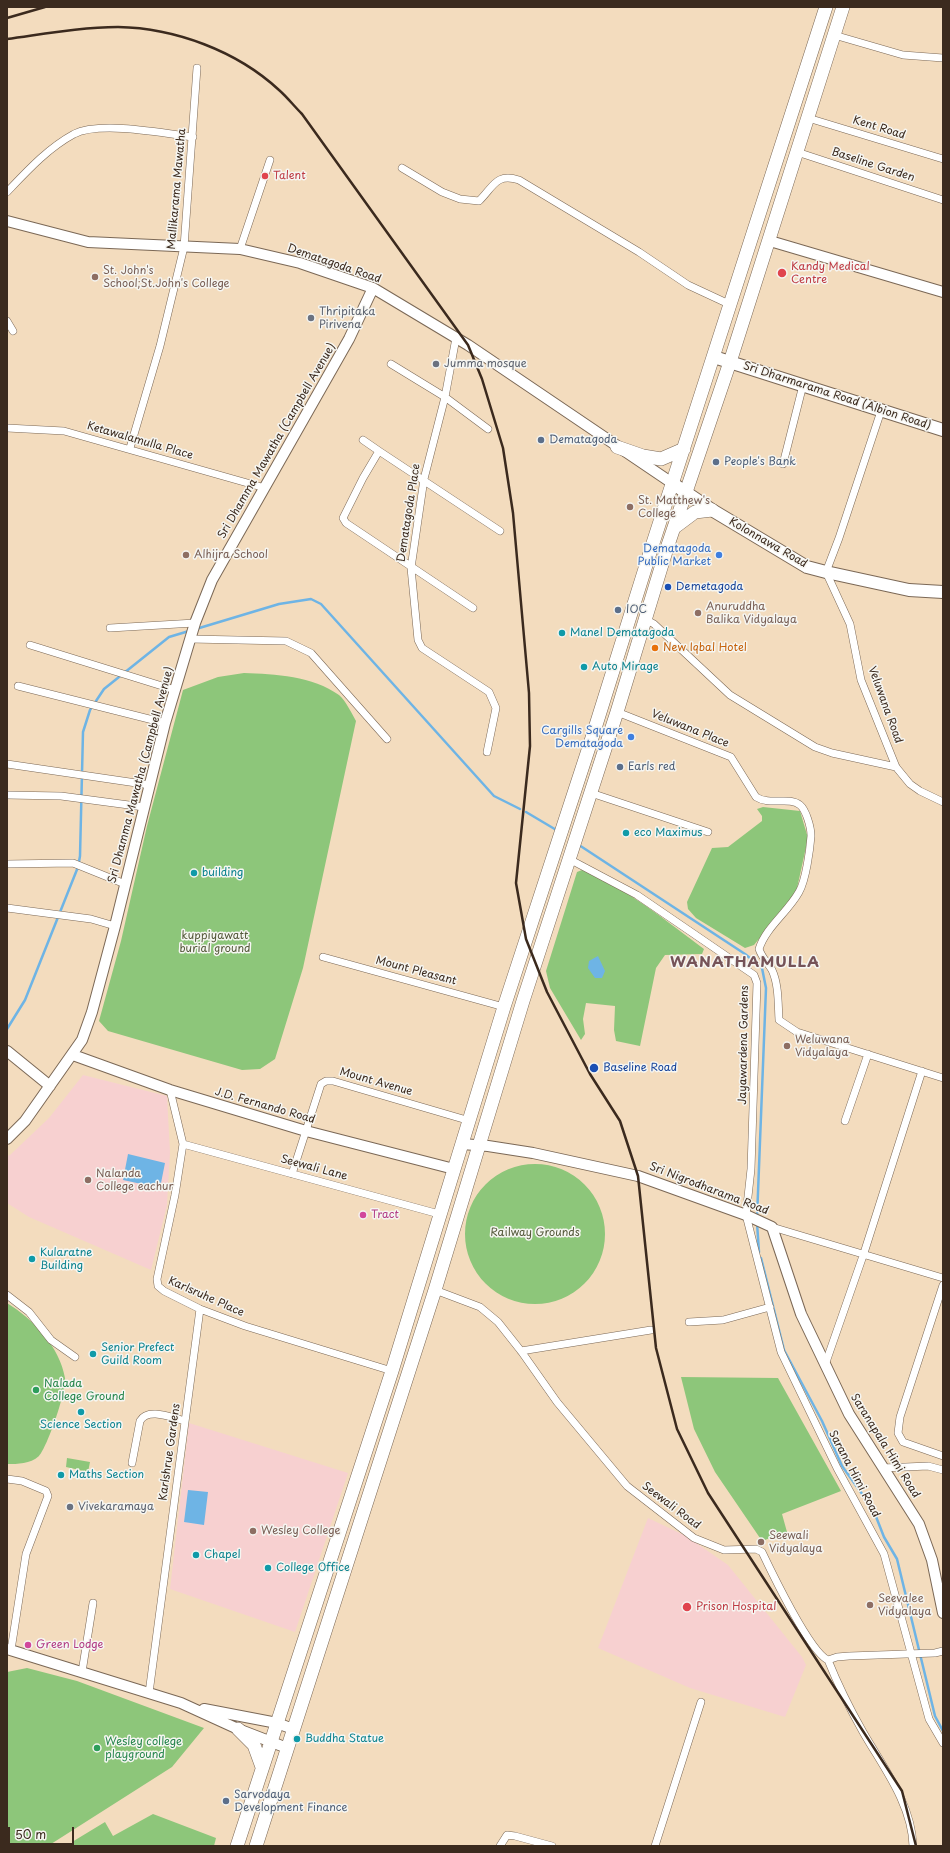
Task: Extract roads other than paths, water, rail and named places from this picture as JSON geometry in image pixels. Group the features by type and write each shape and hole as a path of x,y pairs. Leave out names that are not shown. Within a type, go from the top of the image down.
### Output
{"highway":[{"path":"236,1846 392,1370 504,1007 826,7"},
{"path":"256,1846 435,1290 523,1001 617,712 645,619 770,241 843,7"},
{"path":"617,447 643,456 662,459 684,449"},
{"path":"675,527 695,512 712,510"},
{"path":"238,1729 254,1745 262,1767"}],"main road":[{"name":"Dematagoda Road","path":"7,221 88,242 240,249 300,263 373,288 456,338 672,483"},
{"path":"770,241 943,292"},
{"name":"Sri Dhamma Mawatha (Campbell Avenue)","path":"7,1139 25,1121 73,1055 82,1040 92,1012 115,926 165,723 193,630 212,580 349,340 373,288"},
{"name":"Sri Dharmarama Road (Albion Road)","path":"714,357 943,430"},
{"name":"Kolonnawa Road","path":"672,483 712,510 807,567 909,590 943,592"},
{"path":"7,1051 50,1086"},
{"name":"J.D. Fernando Road","path":"73,1055 170,1090 306,1130 454,1169"},
{"name":"Sri Nigrodharama Road","path":"462,1144 533,1153 638,1176 749,1216 769,1225"},
{"name":"Saranapala Himi Road","path":"769,1225 801,1314 849,1414 919,1524 932,1560 943,1613"},
{"path":"9,1650 181,1704 238,1729 287,1748"},
{"path":"181,1704 277,1723 293,1729"}],"street":[{"path":"834,35 904,55 943,58"},
{"name":"Mallikarama Mawatha","path":"130,448 160,346 184,247 197,68"},
{"name":"Kent Road","path":"808,118 943,159"},
{"path":"7,192 35,162 75,134 108,127 192,137"},
{"name":"Baseline Garden","path":"797,152 943,200"},
{"path":"240,249 270,160"},
{"path":"402,168 442,192 460,199 479,201 497,180 507,176 519,180 639,252 688,285 731,305"},
{"path":"7,321 13,331"},
{"name":"Dematagoda Place","path":"456,338 445,397 424,479 411,568 418,640 422,648 490,692 496,708 488,752"},
{"path":"391,364 445,397 488,429"},
{"path":"783,464 803,385"},
{"path":"826,572 839,538 881,411"},
{"name":"Ketawalamulla Place","path":"7,428 64,431 130,448 265,488"},
{"path":"362,440 424,479 500,531"},
{"path":"379,451 363,478 343,518 346,524 473,608"},
{"name":"Veluwana Road","path":"826,572 850,624 861,680 896,767 910,784 920,791 943,802"},
{"path":"645,619 654,624 730,695 815,747 832,753 896,767"},
{"path":"110,628 193,630 286,641 311,653 387,739"},
{"path":"30,645 175,690"},
{"path":"18,686 165,723"},
{"name":"Veluwana Place","path":"617,712 731,758 756,797 762,801 771,803 794,801 801,805 806,813 811,834 800,892 765,937 759,949 761,956 772,970 776,984 779,1020 797,1032 943,1078"},
{"path":"8,764 150,784"},
{"path":"591,793 708,832"},
{"path":"7,795 61,796 144,807"},
{"name":"Jayawardena Gardens","path":"573,848 637,895 754,975 757,983 752,1170 749,1216"},
{"path":"7,864 73,863 125,884"},
{"path":"7,908 91,919 115,926"},
{"name":"Mount Pleasant","path":"323,957 504,1007"},
{"path":"845,1121 868,1054"},
{"path":"825,1365 864,1253 922,1071"},
{"name":"Mount Avenue","path":"292,1174 321,1084 326,1081 333,1081 470,1120"},
{"name":"Karlsruhe Place","path":"170,1090 183,1144 176,1195 157,1278 158,1286 164,1291 200,1309 245,1326 392,1370"},
{"name":"Seewali Lane","path":"183,1144 439,1214"},
{"name":"Sarana Himi Road","path":"749,1216 781,1352 837,1468 884,1554 913,1654 928,1719 943,1743"},
{"name":"Sri Nigrodharama Road","path":"769,1225 943,1278"},
{"path":"943,1285 900,1417 898,1433 903,1442 943,1456"},
{"name":"Seewali Road","path":"435,1290 480,1307 498,1322 522,1351 557,1402 626,1486 694,1538 724,1550 756,1549 762,1552 786,1600 816,1650 828,1660"},
{"path":"7,1295 29,1312 51,1340 75,1357"},
{"path":"689,1322 723,1320 770,1307"},
{"name":"Karlshrue Gardens","path":"149,1693 200,1309"},
{"path":"522,1351 651,1330"},
{"path":"132,1463 140,1421 143,1416 150,1414 185,1421"},
{"path":"883,1468 928,1466 943,1470"},
{"path":"7,1479 22,1481 46,1491 48,1496 26,1554 9,1650"},
{"path":"82,1672 94,1603"},
{"path":"913,1846 913,1835 898,1792 842,1693 828,1660 837,1657 849,1656 913,1654 943,1651"},
{"path":"654,1846 701,1702"},
{"path":"500,1846 507,1836 515,1836 552,1846"}],"water":[{"path":"598,956 605,971 602,978 595,978 588,968 589,961"},
{"path":"128,1154 165,1163 160,1188 123,1180"},
{"path":"188,1490 208,1492 204,1525 184,1522"}],"waterway":[{"path":"196,629 279,604 311,599 321,604 494,796 520,809"},
{"path":"7,1029 25,1000 78,867 80,856 83,732 90,710 104,689 169,637 189,631"},
{"path":"526,812 558,831"},
{"path":"579,845 745,954 762,968 766,988 757,1218"},
{"path":"757,1223 759,1252"},
{"path":"761,1258 784,1350 822,1421 842,1466 873,1509 884,1537 897,1559 935,1716 943,1731"}],"railway":[{"path":"7,18 45,7"},
{"path":"7,39 90,28 140,28 183,37 204,44 225,53 244,64 279,90 302,114 468,345 482,379 503,448 513,513 529,693 530,746 516,883 526,939 547,992 590,1074 620,1121 638,1176 656,1348 677,1429 708,1493 902,1791 916,1846"}],"place":[{"name":"Talent","path":"265,176"},
{"name":"Kandy Medical Centre","path":"782,273"},
{"name":"St. John's School;St.John's College","path":"95,277"},
{"name":"Thripitaka Pirivena","path":"311,318"},
{"name":"Jumma mosque","path":"436,364"},
{"name":"Dematagoda","path":"541,440"},
{"name":"People's Bank","path":"716,462"},
{"name":"St. Matthew's College","path":"630,507"},
{"name":"Alhijra School","path":"186,555"},
{"name":"Dematagoda Public Market","path":"719,555"},
{"name":"Demetagoda","path":"668,587"},
{"name":"IOC","path":"618,610"},
{"name":"Anuruddha Balika Vidyalaya","path":"698,613"},
{"name":"Manel Dematagoda","path":"562,633"},
{"name":"New Iqbal Hotel","path":"655,648"},
{"name":"Auto Mirage","path":"584,667"},
{"name":"Cargills Square Dematagoda","path":"631,737"},
{"name":"Earls red","path":"620,767"},
{"name":"eco Maximus","path":"626,833"},
{"name":"building","path":"194,873"},
{"name":"Weluwana Vidyalaya","path":"787,1046"},
{"name":"Baseline Road","path":"594,1068"},
{"name":"Nalanda College eachur","path":"88,1180"},
{"name":"Tract","path":"363,1215"},
{"name":"Kularatne Building","path":"32,1259"},
{"name":"Senior Prefect Guild Room","path":"93,1354"},
{"name":"Nalada College Ground","path":"36,1390"},
{"name":"Science Section","path":"81,1412"},
{"name":"Maths Section","path":"61,1475"},
{"name":"Vivekaramaya","path":"70,1507"},
{"name":"Wesley College","path":"253,1531"},
{"name":"Seewali Vidyalaya","path":"761,1542"},
{"name":"Chapel","path":"196,1555"},
{"name":"College Office","path":"268,1568"},
{"name":"Seevalee Vidyalaya","path":"870,1605"},
{"name":"Prison Hospital","path":"687,1607"},
{"name":"Green Lodge","path":"28,1645"},
{"name":"Buddha Statue","path":"297,1739"},
{"name":"Wesley college playground","path":"97,1748"},
{"name":"Sarvodaya Development Finance","path":"226,1801"}],"district":[{"name":"WANATHAMULLA","path":"745,963"}],"park label":[{"name":"kuppiyawatt burial ground","path":"215,942"},
{"name":"Railway Grounds","path":"535,1233"}]}
